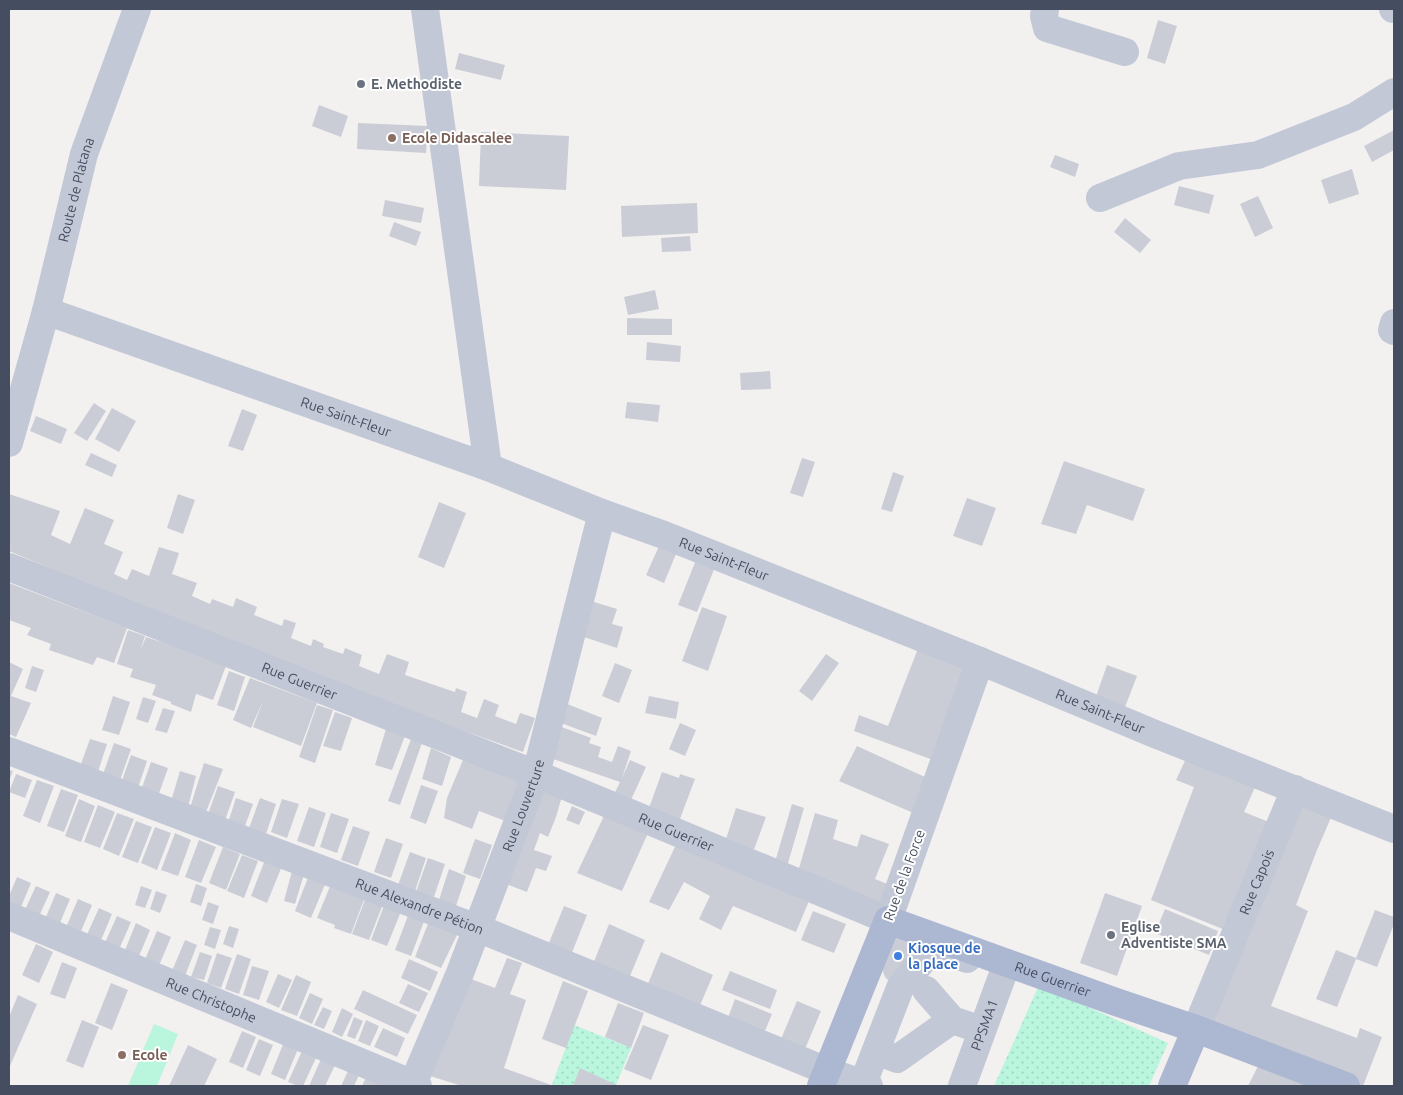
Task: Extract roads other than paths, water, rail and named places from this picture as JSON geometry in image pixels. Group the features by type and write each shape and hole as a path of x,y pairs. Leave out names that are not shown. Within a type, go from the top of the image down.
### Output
{"main road":[{"name":"Rue Guerrier","path":"888,920 1005,968 1196,1029 1346,1086"},
{"name":"Rue de la Force","path":"824,1078 888,920"},
{"name":"Rue Capois","path":"1172,1086 1196,1029"}],"street":[{"name":"Route de Platana","path":"9,443 18,369 46,311 84,154 137,9"},
{"path":"425,9 488,467"},
{"path":"1045,9 1044,16 1047,28 1125,52"},
{"path":"1100,198 1179,166 1258,156 1354,117 1394,92"},
{"name":"Rue Saint-Fleur","path":"46,311 488,467 980,661 1155,734 1394,829"},
{"path":"1394,323 1392,330 1394,331"},
{"name":"Rue Louverture","path":"414,1086 536,774 602,513"},
{"name":"Rue Guerrier","path":"9,567 536,774 888,920"},
{"name":"Rue de la Force","path":"888,920 980,661"},
{"name":"Rue Alexandre Pétion","path":"9,750 477,928 824,1078"},
{"name":"Rue Capois","path":"1196,1029 1295,789"},
{"name":"Rue Christophe","path":"9,916 414,1086"},
{"path":"824,1078 865,1086 900,988 932,949 1005,968"},
{"name":"PPSMA1","path":"962,1086 1005,968"},
{"path":"926,990 952,1020 982,1030"},
{"path":"876,1051 897,1059 952,1020"}],"place":[{"name":"E. Methodiste","path":"361,84"},
{"name":"Ecole Didascalee","path":"392,138"},
{"name":"Eglise Adventiste SMA","path":"1111,935"},
{"name":"Kiosque de la place","path":"898,956"},
{"name":"Ecole","path":"122,1055"}]}
